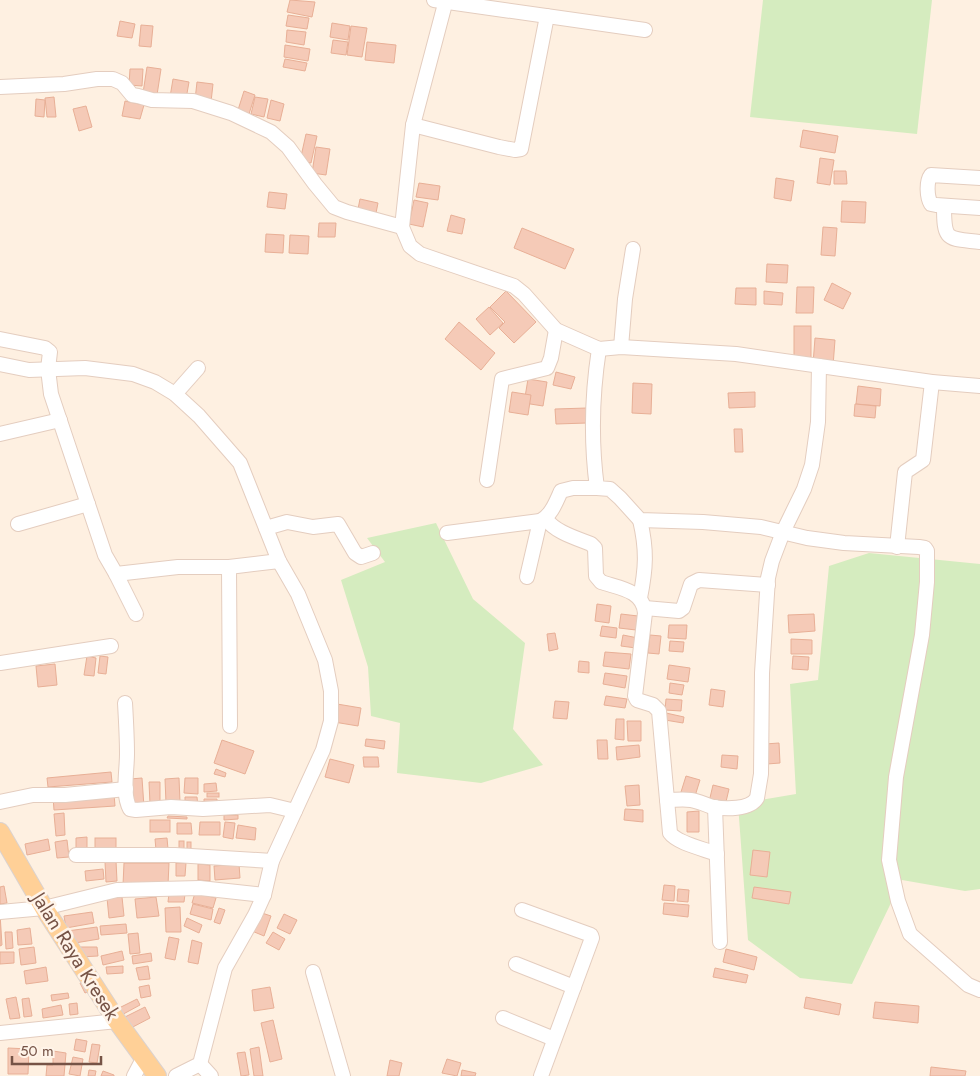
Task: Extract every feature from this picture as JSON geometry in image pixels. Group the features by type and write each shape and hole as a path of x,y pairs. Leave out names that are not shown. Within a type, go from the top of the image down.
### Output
{"main road":[{"name":"Jalan Raya Kresek","path":"0,832 44,908 117,1021 157,1076"}],"street":[{"path":"645,30 442,1 413,125 402,227 410,246 420,254 514,286 524,294 556,330 599,349 621,347 736,354 932,382 980,386"},
{"path":"413,125 499,147 515,150 521,149 547,16"},
{"path":"0,87 64,84 97,79 113,79 122,83 132,95 152,100 193,101 231,113 271,132 288,148 334,206 346,212 402,227"},
{"path":"980,178 931,175 928,179 928,199 931,204 980,208"},
{"path":"944,206 946,233 952,238 980,242"},
{"path":"621,347 624,300 633,248"},
{"path":"487,480 502,379 547,368 552,358 556,330"},
{"path":"0,339 49,350 50,394 105,555 136,614"},
{"path":"597,488 595,469 595,378 599,349"},
{"path":"0,364 29,370 50,363 133,374 155,382 176,393 240,463 279,561 298,594 325,660 330,691 331,721 323,750 272,861 264,895 225,968 200,1064 176,1076"},
{"path":"667,800 692,800 715,807 728,808 745,806 757,798 761,774 762,673 768,585 772,561 783,532 804,489 812,466 818,422 819,366"},
{"path":"176,393 198,368"},
{"path":"897,547 905,472 923,460 932,382"},
{"path":"0,434 60,420"},
{"path":"526,577 543,520 561,491 573,488 610,489 640,520 646,552 646,570 635,696 637,700 653,705 659,711 670,833 672,836 717,854"},
{"path":"18,524 88,504"},
{"path":"447,533 543,520 591,544 595,548 597,580 631,591 642,603 679,611 683,608 690,584 699,580 768,585"},
{"path":"640,520 703,522 761,527 844,543 925,548 927,551 927,575 922,635 896,777 889,860 898,901 910,934 968,985 980,990"},
{"path":"266,528 287,522 313,527 338,524 355,553 361,557 373,553"},
{"path":"116,574 178,567 229,567 279,561"},
{"path":"229,567 230,726"},
{"path":"0,663 111,646"},
{"path":"125,703 126,789 127,802 132,809 171,807 203,809 270,805 294,811"},
{"path":"0,802 33,795 65,795 126,789"},
{"path":"715,807 720,942"},
{"path":"76,855 175,855 272,861"},
{"path":"0,912 44,908 117,890 200,888 264,895"},
{"path":"522,910 591,935 592,938 541,1076"},
{"path":"516,964 574,987"},
{"path":"313,972 343,1076"},
{"path":"503,1018 554,1039"},
{"path":"0,1033 117,1021"},
{"path":"134,1076 144,1058"},
{"path":"200,1064 211,1076"}],"green space":[{"path":"763,0 932,0 917,134 750,117"},
{"path":"436,523 473,599 525,643 513,729 543,765 481,783 397,773 400,723 371,716 368,667 341,580 385,562 367,538"},
{"path":"869,553 980,564 980,889 965,891 902,880 852,984 800,978 748,940 738,804 796,794 790,684 818,680 829,566"}],"building":[{"path":"290,0 315,2 312,17 287,12"},
{"path":"288,15 309,18 307,29 286,26"},
{"path":"120,21 135,24 132,38 117,36"},
{"path":"332,23 350,26 348,40 330,37"},
{"path":"141,25 153,26 151,47 139,46"},
{"path":"351,26 367,28 362,57 347,55"},
{"path":"287,30 306,32 304,45 286,42"},
{"path":"333,40 348,42 346,55 331,53"},
{"path":"367,42 396,45 394,63 365,60"},
{"path":"285,45 310,49 308,61 284,57"},
{"path":"285,59 307,63 305,71 283,67"},
{"path":"147,67 161,69 157,95 143,93"},
{"path":"130,69 143,69 142,86 129,85"},
{"path":"173,79 189,82 186,99 170,97"},
{"path":"197,82 213,84 211,102 195,100"},
{"path":"244,91 255,95 249,114 238,110"},
{"path":"54,97 56,117 47,117 45,98"},
{"path":"255,97 268,99 264,117 251,114"},
{"path":"36,99 45,100 44,117 35,116"},
{"path":"271,100 284,104 280,121 267,118"},
{"path":"125,101 144,105 140,119 122,116"},
{"path":"86,106 92,127 79,131 73,109"},
{"path":"803,130 838,136 835,153 800,147"},
{"path":"306,134 317,136 311,163 300,161"},
{"path":"316,147 330,149 326,175 312,173"},
{"path":"820,158 834,160 830,185 817,183"},
{"path":"834,171 846,171 847,184 834,184"},
{"path":"776,178 794,181 791,201 774,198"},
{"path":"419,183 440,186 438,200 416,197"},
{"path":"269,192 287,194 285,209 267,207"},
{"path":"360,199 378,203 376,213 358,209"},
{"path":"414,200 428,203 423,227 409,224"},
{"path":"842,201 866,202 865,223 841,222"},
{"path":"451,215 465,219 462,234 447,231"},
{"path":"319,223 336,223 335,237 318,237"},
{"path":"823,227 837,228 835,256 821,255"},
{"path":"522,228 574,249 565,269 514,248"},
{"path":"266,234 284,235 283,253 265,252"},
{"path":"290,235 309,236 308,254 289,253"},
{"path":"767,264 788,265 787,283 766,282"},
{"path":"832,283 851,293 843,309 824,300"},
{"path":"797,287 814,287 813,313 796,313"},
{"path":"736,288 756,288 756,305 735,304"},
{"path":"506,291 536,322 514,343 499,328 505,322 490,307"},
{"path":"764,291 783,293 782,305 764,304"},
{"path":"489,307 503,323 490,335 476,319"},
{"path":"459,322 495,353 481,370 445,339"},
{"path":"794,326 811,326 811,358 794,358"},
{"path":"815,338 835,340 833,366 813,364"},
{"path":"556,372 575,377 571,389 553,385"},
{"path":"528,379 547,382 543,406 524,403"},
{"path":"633,383 652,384 651,414 632,413"},
{"path":"858,386 881,389 880,406 856,404"},
{"path":"512,392 531,395 528,415 509,412"},
{"path":"755,392 755,407 729,408 728,393"},
{"path":"855,404 876,406 875,418 854,416"},
{"path":"587,408 587,423 556,424 555,409"},
{"path":"734,429 742,429 743,452 735,452"},
{"path":"597,604 611,606 609,623 595,621"},
{"path":"621,614 638,616 636,630 619,628"},
{"path":"814,614 815,631 789,633 788,615"},
{"path":"669,625 687,625 686,639 668,638"},
{"path":"602,626 617,628 616,638 600,636"},
{"path":"555,633 558,649 549,651 547,634"},
{"path":"623,635 638,638 636,648 621,646"},
{"path":"650,635 661,636 659,654 648,653"},
{"path":"791,639 812,640 812,654 791,654"},
{"path":"670,641 684,642 683,652 669,651"},
{"path":"605,652 631,654 629,669 603,666"},
{"path":"87,656 96,658 94,676 84,675"},
{"path":"100,656 108,657 106,674 98,673"},
{"path":"793,656 809,657 808,670 792,669"},
{"path":"579,661 589,662 589,673 578,672"},
{"path":"55,664 57,685 38,687 36,666"},
{"path":"669,665 690,668 688,682 667,679"},
{"path":"605,673 627,676 625,688 603,684"},
{"path":"670,683 684,685 682,695 669,693"},
{"path":"711,689 725,691 723,707 709,705"},
{"path":"606,696 627,699 625,708 604,705"},
{"path":"666,699 682,700 681,711 665,710"},
{"path":"555,701 569,702 567,719 553,718"},
{"path":"337,704 361,708 358,726 334,722"},
{"path":"666,713 684,717 683,723 665,720"},
{"path":"616,719 624,719 624,740 615,739"},
{"path":"627,721 641,721 641,741 628,741"},
{"path":"366,739 385,741 384,749 365,746"},
{"path":"222,740 254,751 245,774 214,763"},
{"path":"597,740 607,740 608,759 598,759"},
{"path":"779,743 780,763 767,764 765,744"},
{"path":"639,745 640,757 617,760 616,747"},
{"path":"722,755 738,756 737,769 721,767"},
{"path":"363,757 378,757 379,767 364,767"},
{"path":"330,759 354,765 349,783 325,777"},
{"path":"216,769 226,773 225,777 214,774"},
{"path":"111,772 112,782 48,787 47,778"},
{"path":"686,776 700,780 695,796 681,792"},
{"path":"142,778 144,807 132,808 130,779"},
{"path":"179,778 180,802 166,803 165,779"},
{"path":"185,778 198,778 198,794 184,793"},
{"path":"149,782 160,782 160,804 150,804"},
{"path":"216,783 217,791 204,792 204,784"},
{"path":"639,785 640,805 627,806 625,786"},
{"path":"713,785 729,789 725,806 709,802"},
{"path":"207,793 219,793 219,797 207,797"},
{"path":"114,794 115,806 54,810 53,797"},
{"path":"185,797 197,797 198,807 185,808"},
{"path":"204,799 217,799 217,804 204,805"},
{"path":"625,809 643,810 643,822 624,820"},
{"path":"699,811 699,832 687,832 687,812"},
{"path":"64,813 65,835 56,836 54,814"},
{"path":"224,815 238,815 238,819 224,820"},
{"path":"168,816 187,817 187,819 167,818"},
{"path":"150,820 170,820 170,832 150,832"},
{"path":"200,822 220,822 220,835 199,835"},
{"path":"225,822 235,823 233,839 223,837"},
{"path":"177,823 191,823 192,834 177,834"},
{"path":"238,825 256,828 255,840 236,838"},
{"path":"87,837 87,851 76,851 76,838"},
{"path":"95,838 116,838 116,850 95,850"},
{"path":"167,838 168,849 156,850 155,839"},
{"path":"48,839 50,850 27,855 25,844"},
{"path":"67,840 69,857 57,858 55,842"},
{"path":"179,841 184,841 184,852 179,852"},
{"path":"187,842 191,842 191,853 187,853"},
{"path":"753,850 770,852 767,877 750,875"},
{"path":"116,861 117,881 106,882 105,862"},
{"path":"124,863 169,863 168,885 123,885"},
{"path":"176,863 186,863 185,876 176,876"},
{"path":"198,864 210,865 210,881 198,880"},
{"path":"239,864 240,878 215,880 214,866"},
{"path":"103,869 104,879 86,881 85,871"},
{"path":"664,885 675,886 674,901 662,900"},
{"path":"4,886 7,903 0,904 0,887"},
{"path":"754,887 791,892 789,904 752,898"},
{"path":"678,889 689,890 688,902 677,901"},
{"path":"169,893 185,894 184,902 168,902"},
{"path":"195,893 216,898 213,908 192,903"},
{"path":"122,897 124,916 109,918 107,898"},
{"path":"156,897 159,916 137,918 135,899"},
{"path":"664,903 689,905 688,917 663,914"},
{"path":"193,904 213,909 211,920 190,914"},
{"path":"180,907 181,932 166,932 165,908"},
{"path":"219,908 225,910 220,924 214,922"},
{"path":"92,912 94,923 66,928 64,916"},
{"path":"259,912 271,916 264,936 252,931"},
{"path":"0,914 2,945 0,946"},
{"path":"284,914 297,920 290,934 277,928"},
{"path":"187,918 202,925 199,933 184,926"},
{"path":"126,924 127,933 101,935 100,926"},
{"path":"97,927 99,939 69,944 67,931"},
{"path":"30,928 32,944 18,945 17,930"},
{"path":"5,932 12,932 13,948 6,949"},
{"path":"273,932 285,939 279,950 266,943"},
{"path":"138,933 140,953 130,954 128,934"},
{"path":"169,937 179,939 175,960 165,958"},
{"path":"192,940 202,943 198,964 188,962"},
{"path":"34,947 36,963 21,965 19,949"},
{"path":"80,947 97,947 98,956 80,957"},
{"path":"726,949 757,957 754,970 723,962"},
{"path":"122,951 124,960 103,965 101,956"},
{"path":"0,952 14,952 14,963 0,964"},
{"path":"151,953 152,961 133,964 132,956"},
{"path":"123,966 123,973 107,974 106,967"},
{"path":"148,966 150,979 139,980 136,968"},
{"path":"46,967 48,981 26,984 24,971"},
{"path":"715,968 748,975 746,983 713,977"},
{"path":"87,979 92,990 85,993 80,983"},
{"path":"149,985 151,996 141,998 139,987"},
{"path":"270,987 274,1008 254,1011 252,990"},
{"path":"68,993 69,998 52,1001 51,995"},
{"path":"16,997 20,1018 10,1019 6,999"},
{"path":"806,997 841,1004 839,1015 804,1008"},
{"path":"29,998 32,1016 24,1017 22,999"},
{"path":"137,999 140,1005 116,1018 113,1011"},
{"path":"875,1002 919,1006 918,1023 873,1018"},
{"path":"77,1003 78,1014 70,1015 69,1004"},
{"path":"61,1005 63,1015 43,1018 42,1009"},
{"path":"145,1007 150,1018 129,1029 123,1018"},
{"path":"273,1020 282,1059 270,1062 261,1023"},
{"path":"76,1039 87,1041 85,1052 74,1050"},
{"path":"92,1044 100,1045 97,1063 89,1062"},
{"path":"259,1047 263,1076 254,1076 250,1049"},
{"path":"8,1048 29,1049 28,1074 8,1074"},
{"path":"53,1051 66,1053 64,1076 46,1076 47,1065 53,1065"},
{"path":"245,1052 249,1075 241,1076 237,1053"},
{"path":"73,1057 83,1059 80,1076 69,1074"},
{"path":"447,1059 461,1063 457,1076 442,1073"},
{"path":"390,1060 402,1063 399,1076 387,1076"},
{"path":"931,1067 966,1071 965,1076 930,1076"},
{"path":"89,1070 96,1071 95,1076 88,1076"},
{"path":"462,1070 476,1073 475,1076 461,1076"},
{"path":"103,1071 114,1075 114,1076 101,1076"}]}
